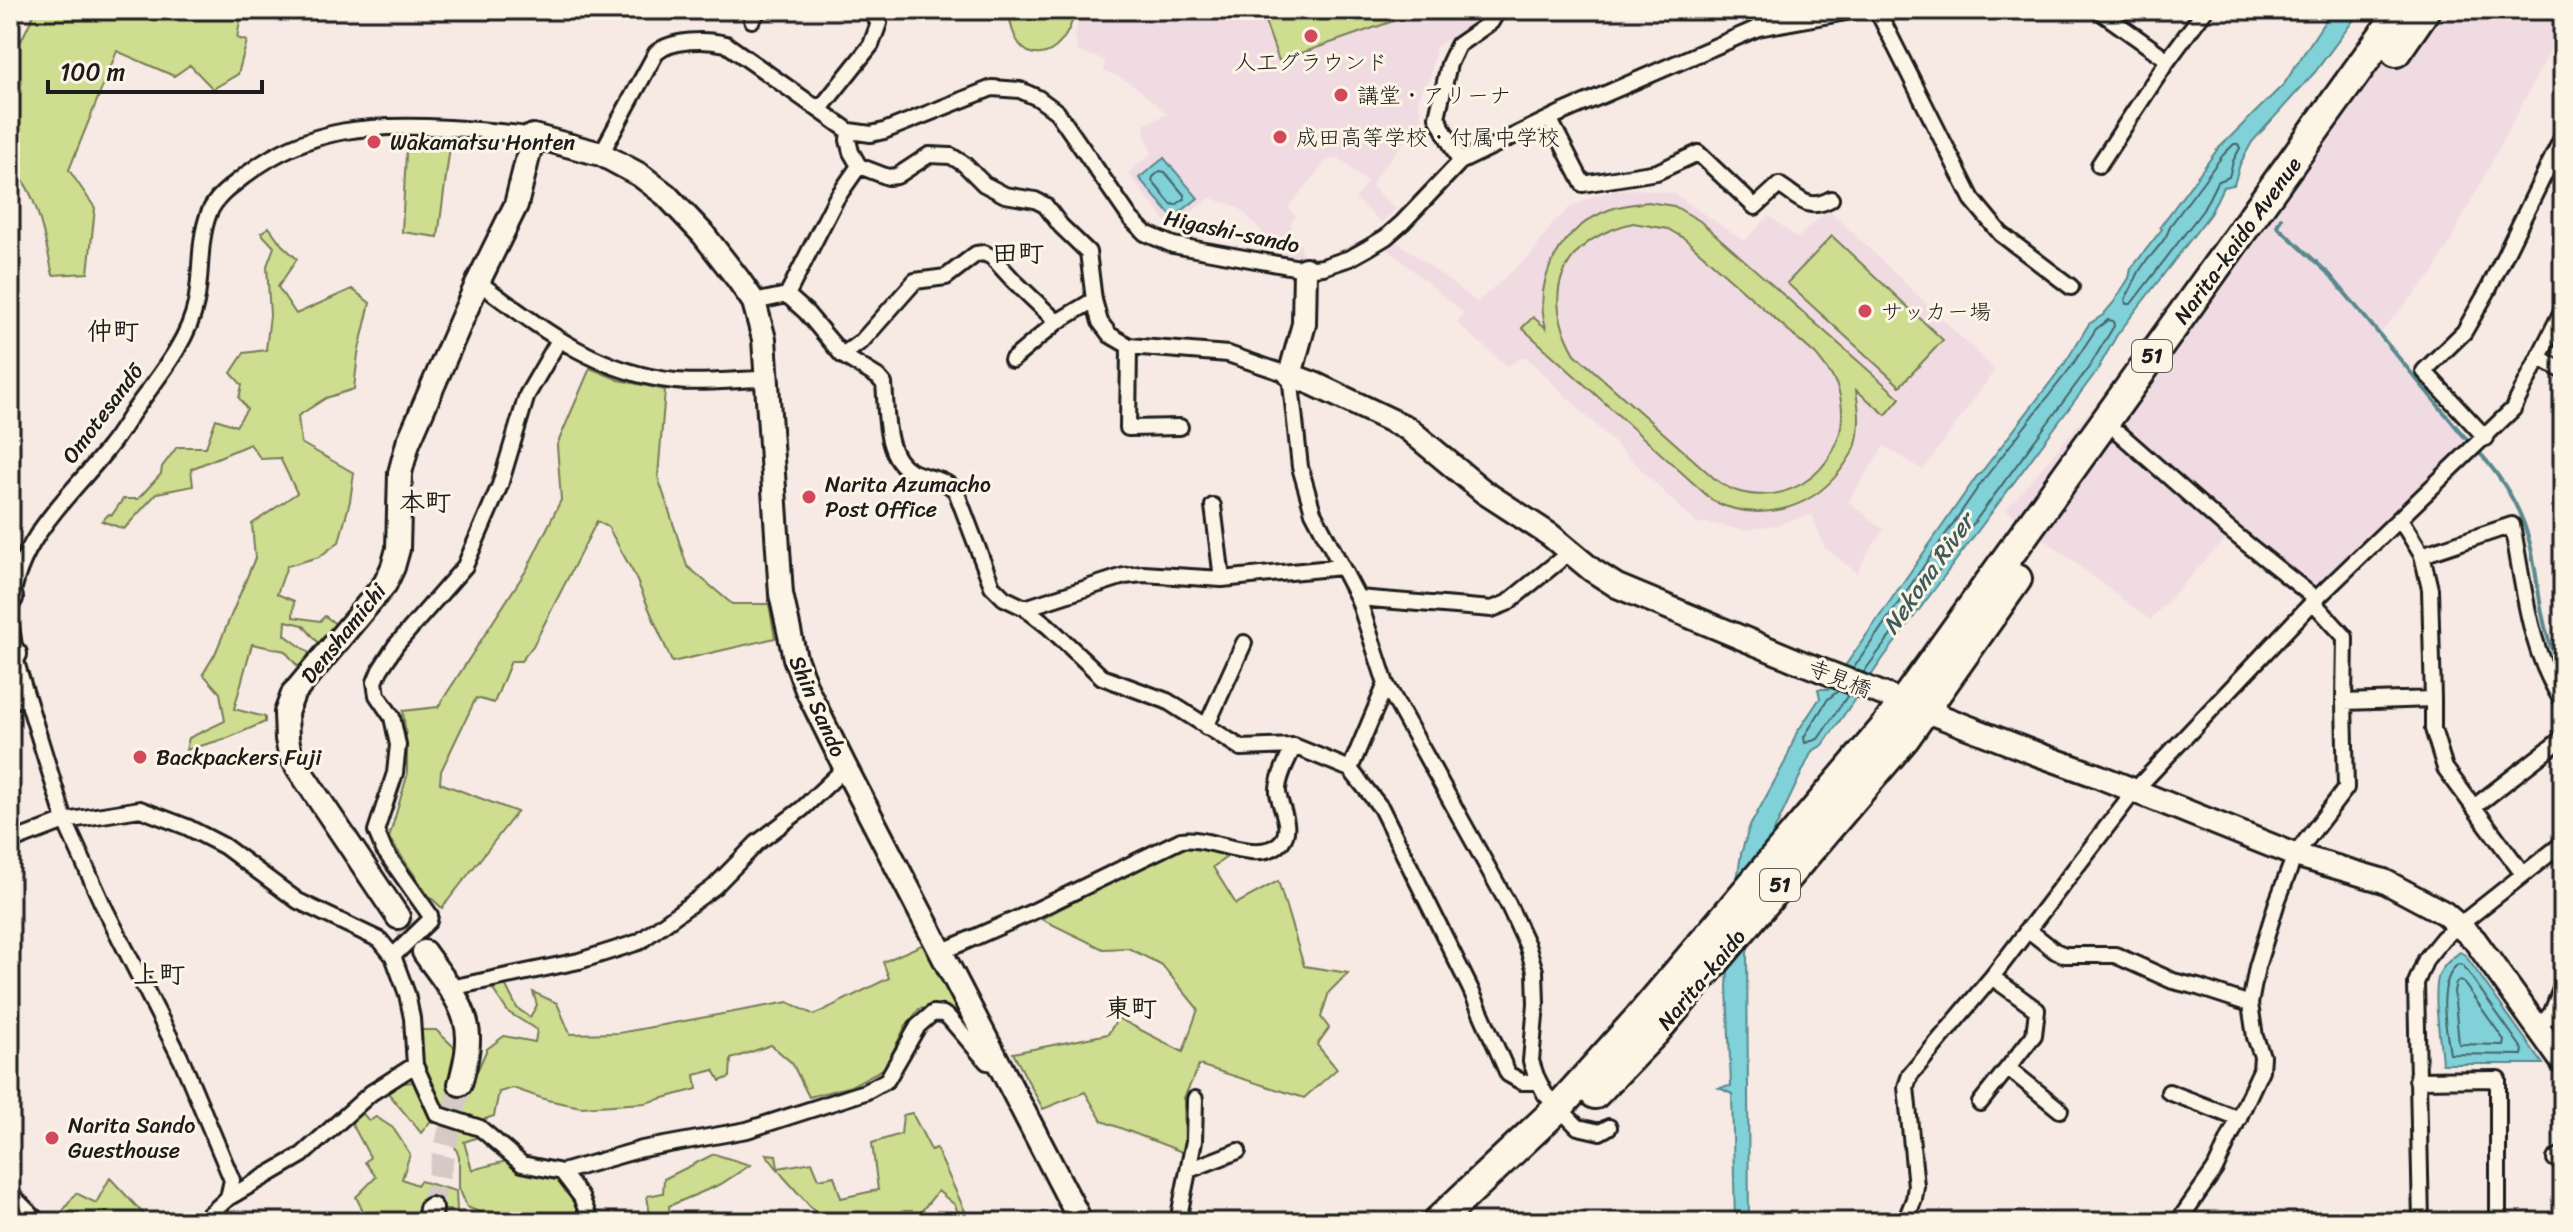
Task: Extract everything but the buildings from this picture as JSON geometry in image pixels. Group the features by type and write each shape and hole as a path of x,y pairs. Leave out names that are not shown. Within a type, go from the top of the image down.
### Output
{"highway":[{"name":"Narita-kaido Avenue","path":"1901,715 2401,10"},
{"name":"Narita-kaido Avenue","path":"1901,715 2119,433 2425,10"},
{"name":"Narita-kaido","path":"1465,1222 1647,1025 1901,715"},
{"name":"Narita-kaido","path":"1437,1222 1564,1114"}],"street":[{"path":"816,107 824,104 871,45 879,23 870,10"},
{"path":"1460,162 1437,117 1449,64 1458,45 1491,22 1498,10"},
{"name":"Higashi-sando","path":"849,131 871,134 884,131 992,88 1020,90 1057,112 1131,219 1156,239 1202,251 1305,269 1323,267 1350,258 1386,237 1460,162 1758,28 1857,10"},
{"path":"1877,10 1972,199 2001,234 2071,287"},
{"path":"2098,10 2168,60"},
{"path":"2099,165 2205,10"},
{"path":"601,154 656,53 669,44 726,44 849,131 851,152 859,166 888,177 897,176 929,155 951,156 984,184 1005,195 1035,200 1045,205 1088,252 1094,300 1100,322 1110,335 1129,346 1228,354 1290,375"},
{"path":"1550,120 1583,184 1657,172 1698,153 1755,207 1779,185 1810,205 1820,205 1831,199"},
{"name":"Omotesandō","path":"228,1198 232,1180 183,1063 102,903 65,821 12,651 10,598 14,583 34,539 64,498 110,447 183,338 196,303 205,225 210,211 224,192 257,167 306,141 355,128 426,127 533,136"},
{"name":"Shin Sando","path":"533,136 601,154 640,175 677,206 721,255 754,302 764,339 768,379 777,555 787,627 795,658 807,690 846,767 1081,1222"},
{"name":"Denshamichi","path":"398,917 298,768 287,739 286,713 293,694 385,584 393,567 398,549 398,499 403,460 478,282 516,205 533,136"},
{"path":"2484,439 2424,371 2464,332 2487,292 2563,136"},
{"path":"787,295 836,199 859,166"},
{"path":"842,355 862,341 915,281 946,277 976,254 984,253 992,257 1057,322"},
{"path":"1305,269 1304,324 1290,375 1300,467 1313,512 1358,598 1386,684 1504,896 1527,945 1535,971 1536,1004 1531,1061 1539,1082 1578,1127 1600,1132 1609,1127"},
{"path":"478,282 559,340 595,360 631,372 676,381 768,379"},
{"path":"754,302 787,295"},
{"path":"787,295 806,312 842,355 884,384 895,456 910,471 946,482 956,491 992,586 1004,598 1025,608 1048,626 1102,677 1167,701 1241,748 1294,746 1350,769 1381,808 1470,988 1508,1074 1522,1082 1539,1082"},
{"path":"1012,360 1057,322 1094,300"},
{"path":"1905,1222 1916,1186 1906,1087 1910,1075 1992,977 2135,790 2314,600 2513,409 2563,309"},
{"path":"393,956 429,921 430,915 384,850 376,831 395,773 398,745 392,717 377,695 375,682 396,645 465,566 500,485 527,395 559,340"},
{"path":"1129,346 1128,428 1180,427"},
{"path":"2540,358 2563,371"},
{"name":"寺見橋","path":"1290,375 1407,428 1484,492 1550,535 1592,570 1617,586 1795,660 1901,715 2135,790 2295,855 2384,881 2444,913 2474,939 2563,1063"},
{"path":"2119,433 2314,600 2345,637 2346,788 2295,855 2257,967 2250,1004 2263,1064 2215,1169 2178,1222"},
{"path":"1213,506 1222,579"},
{"path":"2400,519 2422,555 2430,589 2433,729 2445,768 2523,874"},
{"path":"2422,555 2512,525 2534,640 2550,683 2563,702"},
{"path":"1358,598 1492,609 1507,603 1570,552"},
{"path":"1025,608 1124,576 1143,574 1222,579 1341,567"},
{"path":"1206,727 1244,643"},
{"path":"1350,769 1386,684"},
{"path":"10,702 26,697"},
{"path":"2344,702 2433,699"},
{"path":"2474,807 2563,738"},
{"path":"941,952 1181,840 1202,839 1253,853 1272,847 1285,834 1286,825 1278,790 1294,746"},
{"path":"450,988 579,961 639,942 714,887 757,843 802,809 846,767"},
{"path":"10,842 65,821 140,809 187,827 224,846 298,901 380,940 393,956 407,994 415,1065 437,1114 480,1128 522,1164 562,1172 642,1149 747,1130 865,1092 887,1080 918,1026 933,1013 949,1018 987,1062 1000,1063"},
{"path":"2421,1222 2416,983 2426,959 2443,938 2563,843"},
{"path":"2027,929 2065,955 2115,955 2173,981 2250,1004"},
{"path":"424,952 450,988 462,1012 469,1038 460,1084"},
{"path":"1980,1103 2034,1035 2037,1010 1992,977"},
{"path":"2538,1029 2552,1012 2563,984"},
{"path":"201,1222 228,1198 302,1155 371,1093 415,1065"},
{"path":"2008,1068 2060,1110"},
{"path":"2417,1080 2498,1079 2498,1222"},
{"path":"2169,1092 2239,1119"},
{"path":"1181,1222 1180,1211 1194,1141 1195,1099"},
{"path":"1189,1170 1238,1151"},
{"path":"562,1172 581,1197 591,1222"},
{"path":"10,1199 33,1222"}],"shaded area":[{"name":"成田高等学校・付属中学校","path":"1081,10 1494,10 1436,47 1430,79 1422,89 1418,102 1426,131 1403,143 1375,178 1372,187 1396,209 1381,222 1355,199 1367,183 1338,157 1325,162 1288,208 1296,216 1290,224 1300,244 1303,260 1278,256 1258,227 1238,207 1210,198 1171,228 1128,173 1152,153 1144,132 1145,124 1167,114 1136,87 1104,71 1105,60 1078,52 1075,35"},
{"path":"2382,10 2563,10 2563,31 2434,272 2377,336 2471,446 2317,588 2236,527 2150,620 2006,510 2139,353"},
{"path":"1638,189 1673,193 1744,241 1769,216 1797,238 1829,210 1995,370 1923,470 1884,446 1848,501 1884,530 1857,573 1825,548 1812,514 1777,525 1744,530 1697,524 1525,356 1507,366 1457,323 1464,313 1385,247 1394,239 1477,302 1532,254 1553,223 1568,209 1595,195"}],"green space":[{"path":"38,10 242,10 237,38 247,41 238,74 213,89 190,65 174,76 117,51 69,170 95,208 88,273 53,275 34,201 19,176 10,169 10,64"},
{"path":"1009,10 1075,10 1061,42 1050,51 1039,54 1029,52 1019,44"},
{"name":"人工グラウンド","path":"1261,10 1421,10 1422,11 1279,61"},
{"path":"407,134 451,139 438,237 402,232"},
{"path":"1648,202 1674,206 1700,221 1900,398 1886,415 1856,390 1859,431 1851,456 1827,485 1798,504 1765,512 1730,508 1713,501 1522,328 1533,317 1546,328 1543,291 1547,273 1565,241 1578,228 1616,208","holes":["1633,223 1668,229 1685,239 1816,355 1835,382 1842,409 1840,432 1820,470 1803,483 1783,492 1761,495 1726,486 1575,354 1564,331 1559,309 1559,289 1564,271 1574,255 1609,231"]},
{"path":"269,227 297,259 278,287 296,314 352,289 370,303 358,354 354,389 326,398 298,416 301,443 354,473 339,542 319,557 287,566 277,594 294,601 293,617 320,621 325,616 340,627 321,646 303,625 286,621 285,635 308,652 310,663 298,667 285,651 252,644 234,709 265,717 265,722 228,738 186,750 189,738 225,721 220,693 203,674 215,654 255,558 252,524 297,493 280,458 261,459 250,444 191,469 193,486 157,493 124,529 102,521 109,514 112,515 123,499 138,499 161,474 162,467 177,447 206,447 216,419 236,426 247,409 239,398 242,385 231,373 244,353 266,350 270,315 267,266 274,247 261,233"},
{"name":"サッカー場","path":"1832,236 1943,340 1900,386 1787,283"},
{"path":"590,368 619,380 665,390 658,477 687,566 732,604 769,604 775,638 672,662 634,574 608,527 597,521 533,646 521,661 511,661 494,703 476,698 441,771 440,783 517,812 442,908 428,895 389,838 407,776 403,711 438,707 527,569 561,500 557,445"},
{"path":"1184,844 1231,854 1213,867 1236,904 1278,881 1304,966 1348,973 1329,992 1321,1017 1329,1028 1317,1045 1337,1069 1304,1098 1199,1065 1184,1098 1185,1153 1102,1121 1085,1092 1043,1109 1013,1053 1108,1034 1118,1018 1183,1052 1198,1009 1162,965 1128,948 1103,949 1041,919"},
{"path":"926,943 971,1023 947,1008 919,1009 904,1029 885,1068 851,1086 809,1097 792,1063 771,1045 731,1059 730,1077 720,1081 714,1070 695,1075 697,1089 645,1103 581,1107 547,1100 513,1088 499,1092 494,1116 479,1121 444,1110 419,1063 420,1030 436,1030 455,1048 451,1087 471,1085 487,1049 504,1036 535,1042 537,1030 508,1012 490,985 506,986 517,1008 530,1017 537,1005 533,992 557,1003 570,1034 619,1033 788,1002 814,1015 889,978 883,962"},
{"path":"413,1082 423,1093 433,1118 421,1133 388,1093 403,1083"},
{"path":"360,1110 369,1121 376,1117 393,1128 410,1154 402,1179 417,1185 420,1181 456,1191 457,1211 425,1208 421,1222 392,1214 385,1222 362,1222 366,1217 356,1197 376,1177 365,1162 370,1157 350,1120"},
{"path":"912,1113 931,1150 936,1148 970,1222 962,1222 955,1205 938,1191 916,1222 824,1222 766,1154 776,1155 778,1168 812,1162 819,1179 834,1176 841,1198 878,1190 872,1143 901,1134 903,1115"},
{"path":"450,1123 484,1135 464,1142 472,1170 510,1160 564,1180 586,1222 503,1222 467,1207 459,1188 459,1157"},
{"path":"714,1154 750,1165 721,1184 669,1206 670,1222 651,1222 647,1196 663,1193 664,1179"},
{"path":"110,1178 151,1222 55,1222 76,1193 96,1203"}],"water":[{"name":"Nekona River","path":"2332,10 2361,10 2315,72 2252,142 2240,164 2234,185 2223,187 2210,214 2117,335 2096,372 1884,657 1823,745 1812,751 1775,829 1747,953 1749,1222 1735,1222 1732,1094 1719,1088 1731,1086 1727,987 1731,920 1741,854 1749,828 1785,762 1796,734 1820,698 1818,689 1829,689 1977,476 2065,363 2089,324 2103,315 2114,302 2131,269 2217,150 2284,84"},
{"path":"1164,158 1198,198 1173,218 1139,178"},
{"path":"2460,952 2543,1064 2442,1064 2437,983 2443,968"}],"waterway":[{"path":"2281,218 2277,226 2330,275 2505,486 2526,531 2545,627 2563,673"}],"tunnel":[{"path":"398,917 424,952"},
{"path":"431,1209 460,1084"}],"place":[{"name":"人工グラウンド","path":"1311,36"},
{"name":"講堂・アリーナ","path":"1341,95"},
{"name":"成田高等学校・付属中学校","path":"1280,137"},
{"name":"Wakamatsu Honten","path":"374,142"},
{"name":"サッカー場","path":"1865,311"},
{"name":"Narita Azumacho Post Office","path":"809,497"},
{"name":"Backpackers Fuji","path":"140,757"},
{"name":"Narita Sando Guesthouse","path":"52,1138"}],"district":[{"name":"田町","path":"1018,253"},
{"name":"仲町","path":"113,331"},
{"name":"本町","path":"425,502"},
{"name":"上町","path":"159,974"},
{"name":"東町","path":"1131,1008"}]}
